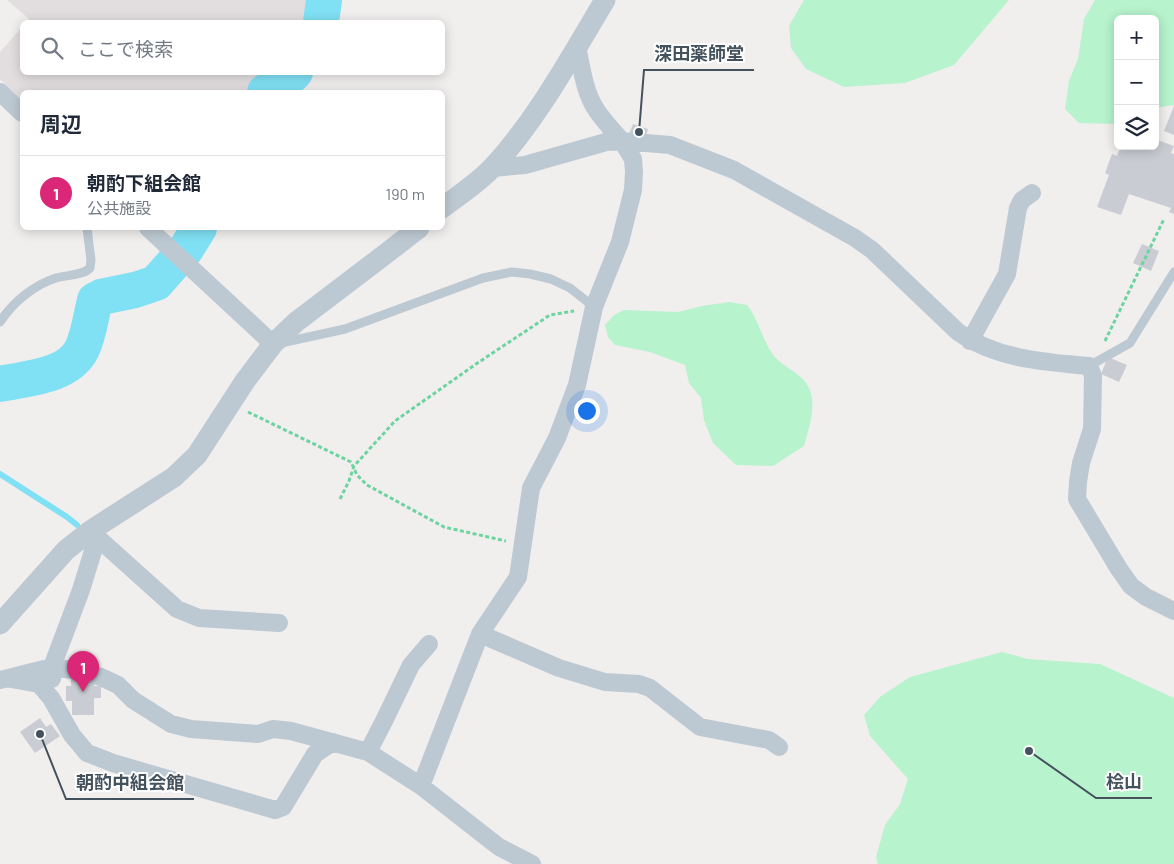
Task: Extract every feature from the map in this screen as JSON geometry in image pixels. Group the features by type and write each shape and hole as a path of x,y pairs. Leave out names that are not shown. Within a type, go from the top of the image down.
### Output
{"street":[{"path":"445,206 492,168 529,122 577,47 604,0"},
{"path":"421,786 480,634 518,577 531,488 557,438 577,385 594,307 620,242 632,190 633,159 591,100 585,86 577,47"},
{"path":"0,92 20,111"},
{"path":"492,168 525,166 606,142 622,141 670,145 734,170 855,238 872,250 958,332 970,341 991,350 1042,362 1089,366 1093,376 1092,430 1081,462 1077,499 1131,586 1146,598 1174,611"},
{"path":"970,341 1007,274 1018,208 1022,200 1032,193"},
{"path":"150,230 273,344"},
{"path":"0,624 66,550 174,477 197,455 245,381 273,344 296,322 416,230"},
{"path":"90,532 177,609 199,618 278,623"},
{"path":"51,698 52,667 81,590 93,551 90,532"},
{"path":"480,634 559,668 605,682 639,684 650,688 700,726 769,740 779,747"},
{"path":"368,752 411,665 429,644"},
{"path":"3,680 33,670 52,667 101,677 118,685 133,700 171,724 258,734 273,729 292,731 368,752 421,786 499,847 532,864"},
{"path":"3,680 39,684 51,698 72,736 87,753 275,810 283,807 315,754 333,742"}],"lane":[{"path":"0,322 7,310 17,301 45,283 66,275 83,273 90,268 91,260 87,230"},
{"path":"273,344 346,329 483,278 512,272 551,279 570,288 594,307"},
{"path":"1089,366 1130,343 1174,272"}],"path":[{"path":"1119,311 1164,219"},
{"path":"340,499 354,466 395,421 550,315 594,307"},
{"path":"231,403 351,462 357,475 367,485 444,527 523,546"}],"shaded area":[{"path":"7,0 313,0 309,20 29,19"},
{"path":"20,29 20,75 270,75 247,90 20,90 20,99 0,79 0,52"}],"green space":[{"path":"804,0 1009,0 954,65 905,83 844,87 806,69 791,48 789,26"},
{"path":"1095,0 1174,0 1174,105 1159,107 1159,15 1114,15 1114,124 1079,123 1065,109 1069,81 1078,59 1084,19"},
{"path":"729,302 747,305 774,356 803,379 810,390 812,414 804,446 773,466 736,465 713,443 704,420 701,398 689,383 685,365 650,352 615,345 608,337 605,325 614,315 624,310 678,312"},
{"path":"1002,652 1028,659 1100,664 1174,698 1174,864 878,864 876,857 885,825 900,804 908,779 870,736 864,715 880,697 910,677"}],"building":[{"path":"1174,106 1174,135 1164,131"},
{"path":"633,124 648,129 645,140 629,134"},
{"path":"1159,140 1174,146 1171,153 1174,154 1174,214 1169,212 1171,208 1129,194 1121,215 1097,207 1109,175 1105,173 1112,154 1117,156 1119,150 1159,150"},
{"path":"1142,244 1159,251 1151,271 1133,263"},
{"path":"1108,357 1127,365 1119,382 1101,374"},
{"path":"71,677 85,677 85,683 94,683 94,686 101,686 101,698 94,698 94,715 72,715 72,701 66,701 66,686 71,686"},
{"path":"40,718 46,727 51,724 60,736 35,753 20,732"}],"waterway":[{"path":"321,20 324,0"},
{"path":"268,90 292,75"},
{"path":"0,384 46,375 57,371 76,358 82,349 88,331 95,300 156,283 186,249 198,230"},
{"path":"0,474 77,525"}],"place":[{"name":"深田薬師堂","path":"639,132"},
{"name":"朝酌下組会館","path":"83,692"},
{"name":"朝酌中組会館","path":"40,734"},
{"name":"桧山","path":"1029,751"}]}
